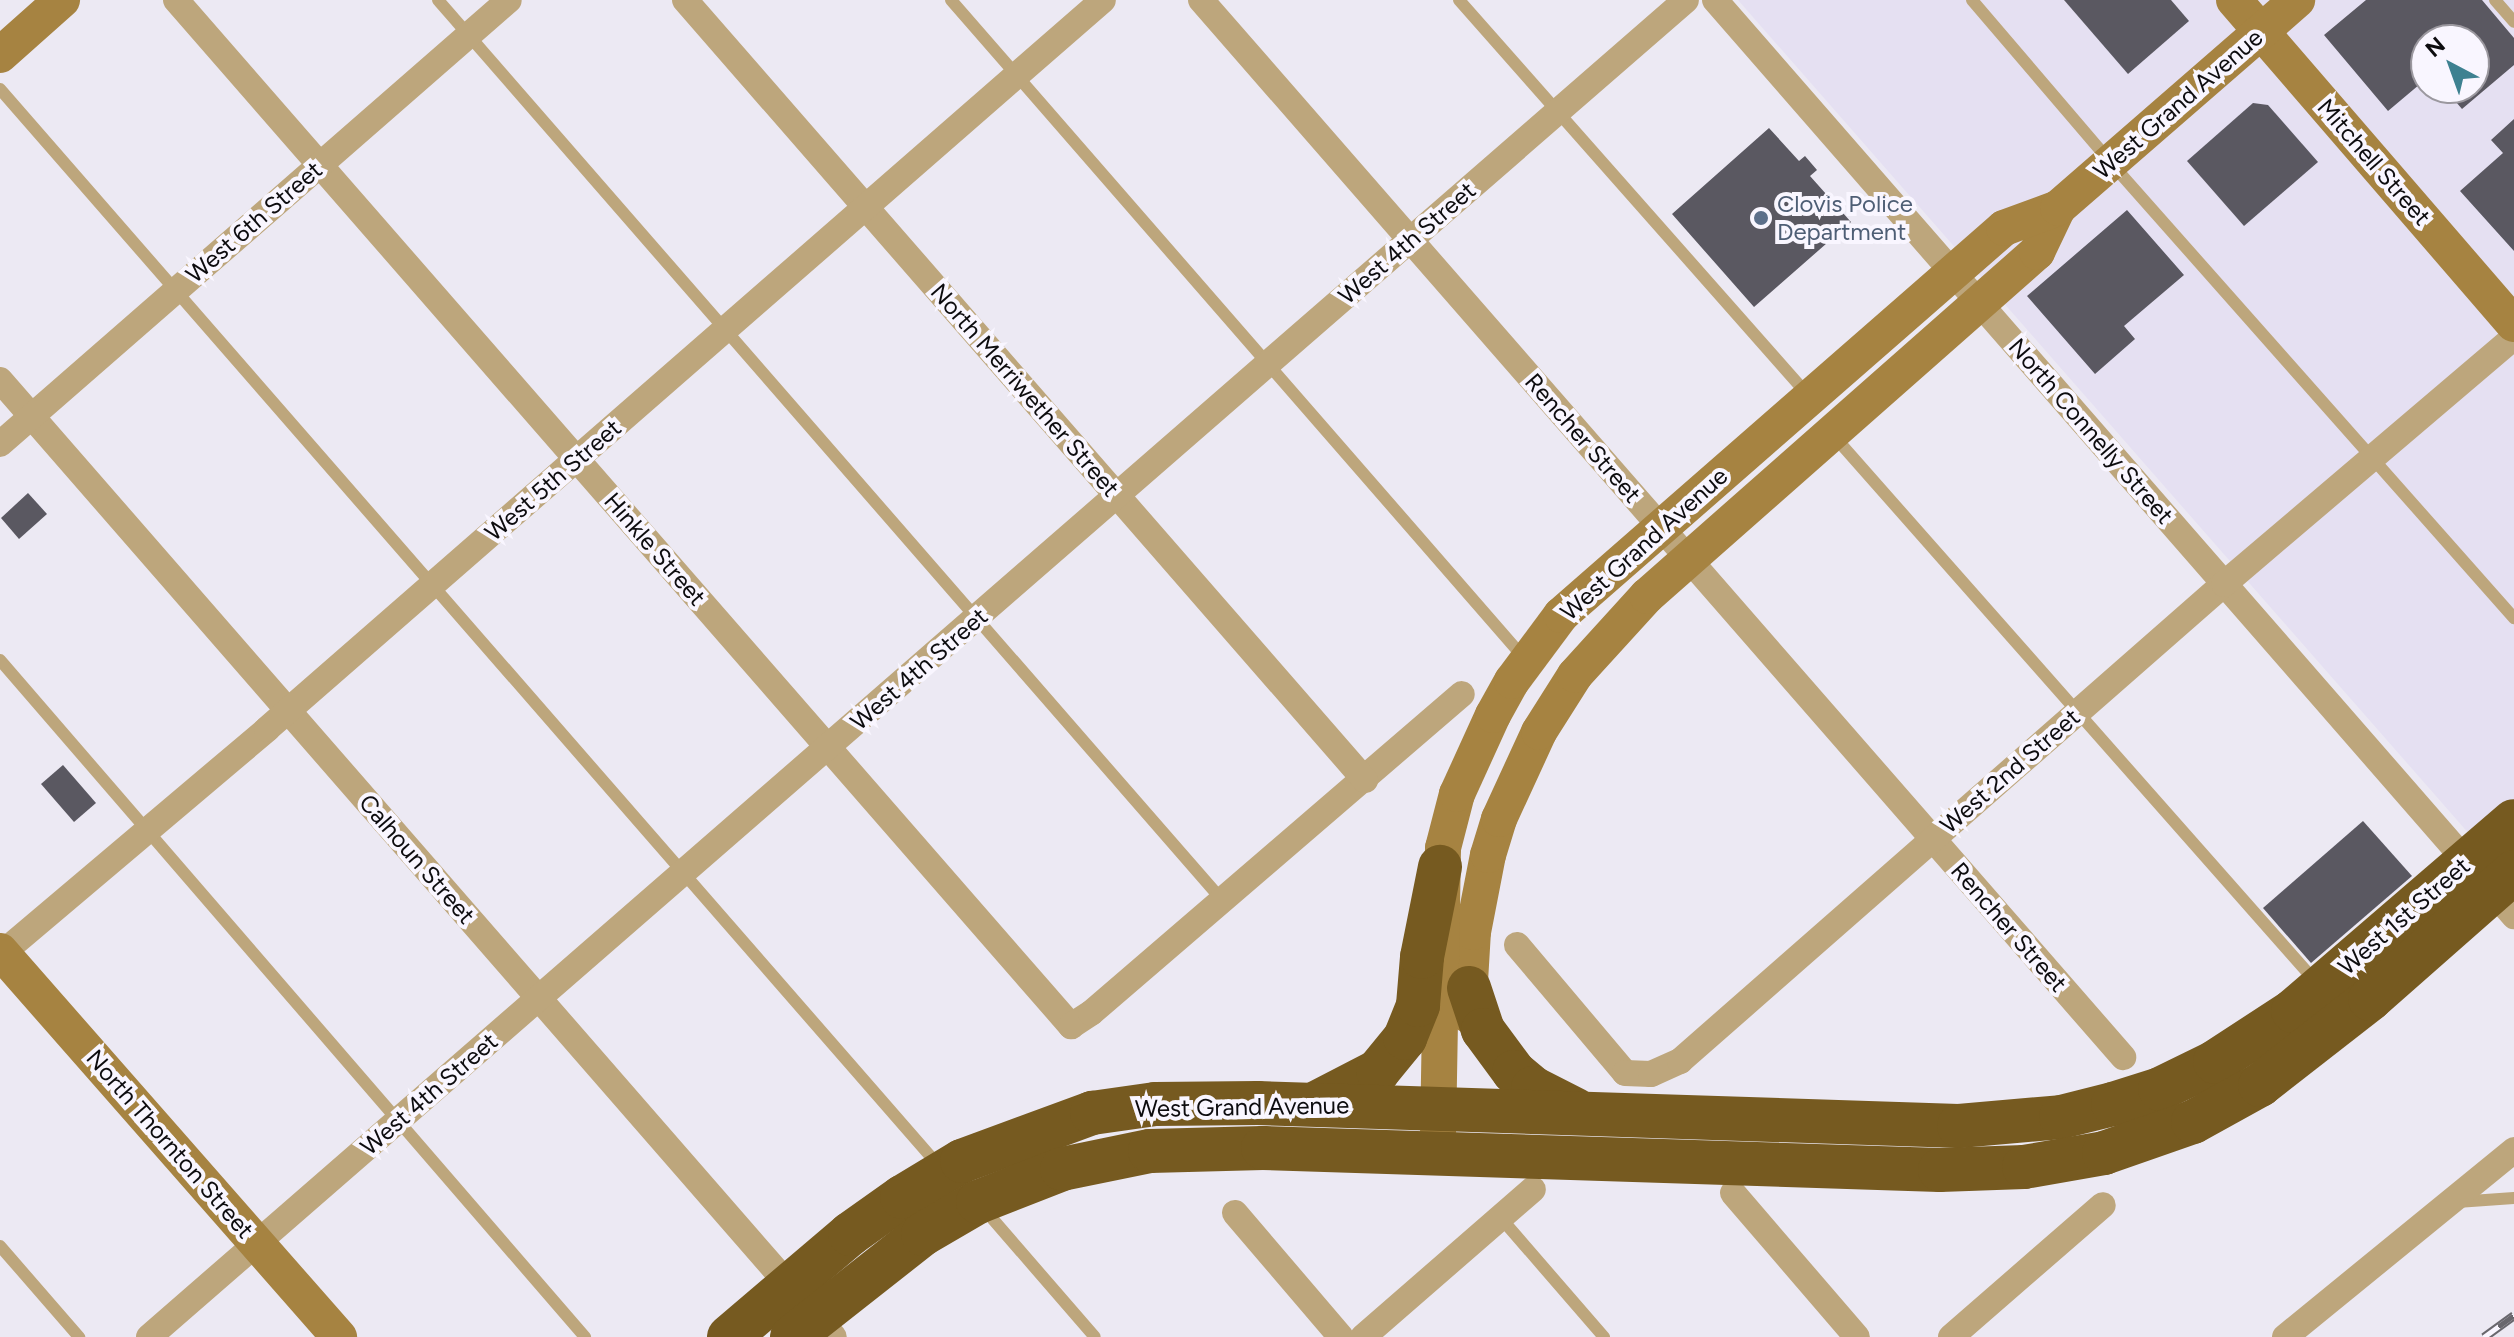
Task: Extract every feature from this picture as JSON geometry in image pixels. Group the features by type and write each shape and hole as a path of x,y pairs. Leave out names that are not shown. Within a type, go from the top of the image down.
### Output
{"highway":[{"name":"West 1st Street","path":"1449,1154 1940,1170 2024,1167 2104,1153 2193,1122 2260,1085 2299,1058 2497,886 2514,821"},
{"path":"1314,1104 1378,1071 1405,1038 1418,1005 1422,957 1440,867"},
{"name":"West 1st Street","path":"1451,1108 1959,1126 2061,1117 2160,1089 2215,1062 2307,999 2497,886"},
{"path":"1469,988 1483,1030 1514,1072 1533,1088 1585,1114"},
{"name":"West Grand Avenue","path":"808,1319 850,1234 944,1171 1024,1135 1092,1113 1155,1104 1451,1108"},
{"name":"West Grand Avenue","path":"729,1337 808,1319 923,1234 978,1202 1062,1169 1150,1151 1218,1147 1449,1154"}],"main road":[{"path":"0,55 62,0"},
{"name":"Mitchell Street","path":"2234,0 2514,324"},
{"name":"West Grand Avenue","path":"1449,1154 1451,1108 1440,867 1457,794 1493,715 1527,661 1561,615 2004,228 2058,208 2297,0"},
{"name":"West Grand Avenue","path":"1451,1108 1469,988 1473,932 1488,855 1518,773 1539,732 1592,652 1647,596 2037,252 2058,208"},
{"name":"North Thornton Street","path":"1,953 339,1337"}],"street":[{"name":"Hinkle Street","path":"176,0 1071,1026 1091,1013 1223,901"},
{"name":"West 6th Street","path":"0,444 509,0"},
{"name":"North Merriwether Street","path":"685,0 1365,780"},
{"name":"West 5th Street","path":"1,953 288,711 1103,0"},
{"name":"Rencher Street","path":"1201,0 2123,1057"},
{"name":"West 4th Street","path":"149,1337 1686,0"},
{"name":"North Connelly Street","path":"1715,0 2224,584 2497,886"},
{"name":"West 2nd Street","path":"1517,945 1625,1073 1651,1074 1680,1061 2224,584 2514,337"},
{"name":"Calhoun Street","path":"0,380 540,999 808,1319"},
{"path":"1223,901 1462,694"},
{"path":"2285,1337 2514,1150"},
{"path":"1363,1337 1533,1189"},
{"path":"1733,1193 1857,1337"},
{"path":"1951,1337 2103,1205"},
{"path":"1235,1213 1341,1337"}],"lane":[{"path":"438,0 979,617 1223,901"},
{"path":"951,0 1266,366 1527,661"},
{"path":"1459,0 1810,398"},
{"path":"1972,0 2111,163 2514,618"},
{"path":"2495,0 2514,22"},
{"path":"0,89 430,587 685,873 944,1171"},
{"path":"1832,433 2076,714 2307,999"},
{"path":"0,660 585,1337"},
{"path":"2451,1202 2514,1198"},
{"path":"978,1202 1095,1337"},
{"path":"1500,1217 1604,1337"},
{"path":"0,1246 79,1337"}],"shaded area":[{"path":"1738,0 2514,0 2514,800 2471,836"}],"building":[{"path":"2064,0 2171,0 2189,21 2128,74"},
{"path":"2366,0 2482,0 2514,38 2514,65 2490,85 2490,24 2410,24 2410,92 2388,111 2324,35"},
{"path":"2253,103 2268,105 2318,162 2244,226 2187,161"},
{"path":"2514,119 2514,251 2460,191 2503,153 2491,140"},
{"name":"Clovis Police Department","path":"1769,128 1799,161 1805,156 1817,170 1810,176 1851,222 1754,307 1672,214"},
{"path":"2127,210 2184,275 2124,326 2135,339 2095,374 2027,296"},
{"path":"28,493 47,514 19,539 1,518"},
{"path":"63,765 96,803 74,822 41,784"},
{"path":"2363,821 2412,876 2311,963 2263,908"}],"railway":[{"path":"2484,1337 2514,1315"}],"place":[{"name":"Clovis Police Department","path":"1761,218"}]}
